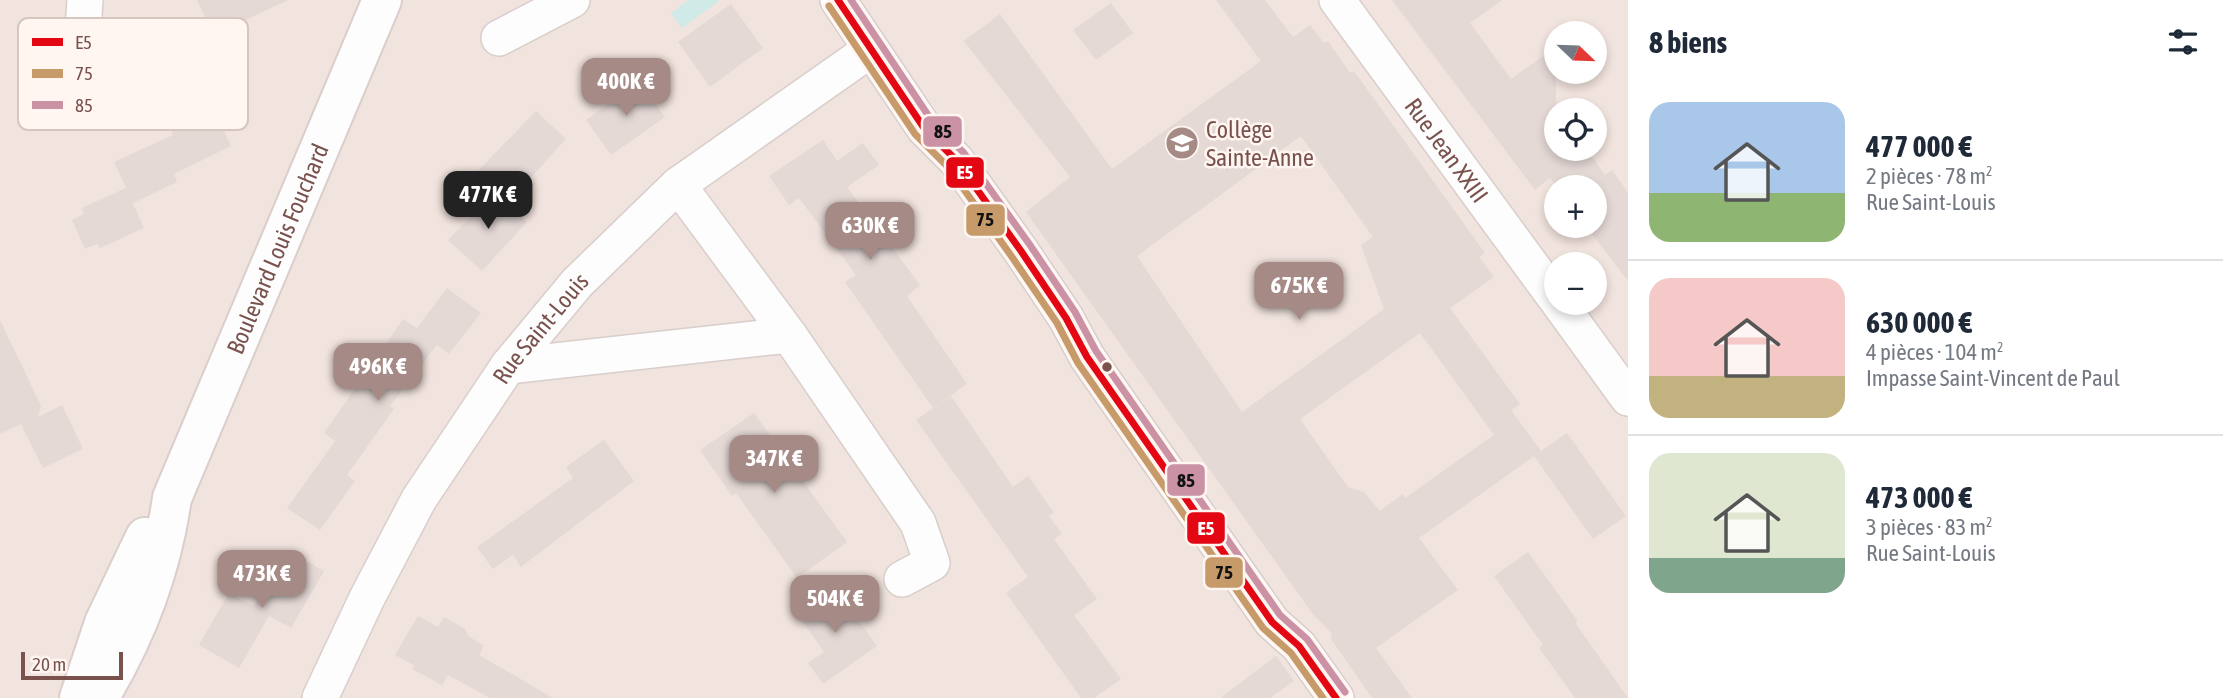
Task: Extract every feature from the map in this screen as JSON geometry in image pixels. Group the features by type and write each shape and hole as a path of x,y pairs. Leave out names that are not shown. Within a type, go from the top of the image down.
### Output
{"main road":[{"name":"Boulevard Louis Fouchard","path":"99,698 128,649 167,528 172,498 382,0"},
{"name":"Boulevard Louis Fouchard","path":"79,698 107,615 154,519 172,498"}],"street":[{"path":"84,18 85,0"},
{"path":"499,38 572,0"},
{"path":"838,0 924,128 957,160 1021,251 1066,318 1087,357 1272,622 1298,646 1336,698"},
{"name":"Rue Jean XXIII","path":"1338,0 1544,283"},
{"name":"Rue Saint-Louis","path":"320,698 367,598 419,499 508,366 577,283 678,185 870,50"},
{"path":"678,185 789,335 918,523 933,563 902,579"},
{"name":"Rue Jean XXIII","path":"1567,315 1628,398"},
{"path":"508,366 789,335"}],"shaded area":[{"path":"0,0 1628,0 1628,698 0,698"}],"water":[{"path":"688,0 719,1 682,28 671,13"}],"building":[{"path":"197,0 288,0 248,19 206,18"},
{"path":"1216,0 1265,0 1293,37 1310,25 1324,43 1328,41 1350,73 1354,71 1485,253 1479,257 1494,277 1450,308 1520,404 1511,410 1541,451 1567,433 1626,516 1593,539 1534,456 1419,538 1458,590 1376,648 1412,698 1372,698 1331,639 1332,634 1312,613 1026,212 1070,177 964,41 1000,14 1112,169 1261,61","holes":["1301,136 1373,237 1361,245 1384,309 1242,412 1137,256","1420,333 1494,435 1405,498 1403,494 1380,511 1364,492 1348,487 1300,419"]},
{"path":"1392,0 1502,0 1470,23 1511,79 1544,56 1544,84 1556,84 1556,98 1544,98 1544,161 1595,161 1605,175 1544,175 1544,183 1535,190"},
{"path":"1111,3 1133,33 1096,60 1073,30"},
{"path":"731,4 763,48 710,87 678,42"},
{"path":"640,82 665,117 611,155 586,120"},
{"path":"536,111 566,139 508,203 475,174"},
{"path":"171,130 224,130 231,146 174,174 177,182 133,203 114,162 173,135"},
{"path":"823,140 837,161 863,143 879,165 847,187 920,285 907,296 967,384 933,408 845,282 856,275 799,198 789,205 769,176"},
{"path":"1612,170 1628,192 1628,281 1595,238 1607,238 1605,175"},
{"path":"126,188 144,228 100,248 97,244 85,249 72,220 84,214 82,208"},
{"path":"494,192 527,222 482,271 448,240"},
{"path":"447,288 481,313 449,354 437,345 390,406 394,409 347,475 355,481 320,530 287,508 335,441 324,433 403,319 417,328"},
{"path":"0,320 41,406 38,417 62,405 83,449 43,468 21,424 0,434"},
{"path":"951,396 1013,487 1028,476 1054,513 1049,516 1062,534 1054,539 1097,599 1074,615 1121,679 1094,698 1081,698 1006,593 1028,577 916,420"},
{"path":"754,413 847,542 797,578 736,493 732,496 700,450"},
{"path":"604,440 634,481 521,567 513,555 493,569 477,547 573,478 566,467"},
{"path":"287,550 324,571 291,628 269,616 239,668 199,645 229,593 254,606"},
{"path":"1528,552 1628,698 1575,698 1539,648 1543,645 1494,576"},
{"path":"835,588 877,646 823,684 808,663 824,652 798,615"},
{"path":"418,616 438,627 444,617 465,629 468,636 484,646 479,655 553,698 490,698 448,675 442,685 412,669 414,665 395,655"},
{"path":"1276,656 1294,681 1270,698 1220,698"}],"transit line":[{"name":"E5","path":"838,0 924,128 956,160 1021,251 1066,318 1087,357 1272,622 1299,646 1336,698"},
{"name":"85","path":"851,0 932,121 964,153 1030,245 1075,312 1096,351 1280,615 1307,639 1345,692"},
{"name":"75","path":"829,6 915,134 948,167 1012,257 1057,323 1078,363 1263,628 1291,653 1323,698"}],"place":[{"name":"Collège Sainte-Anne","path":"1182,143"}]}
